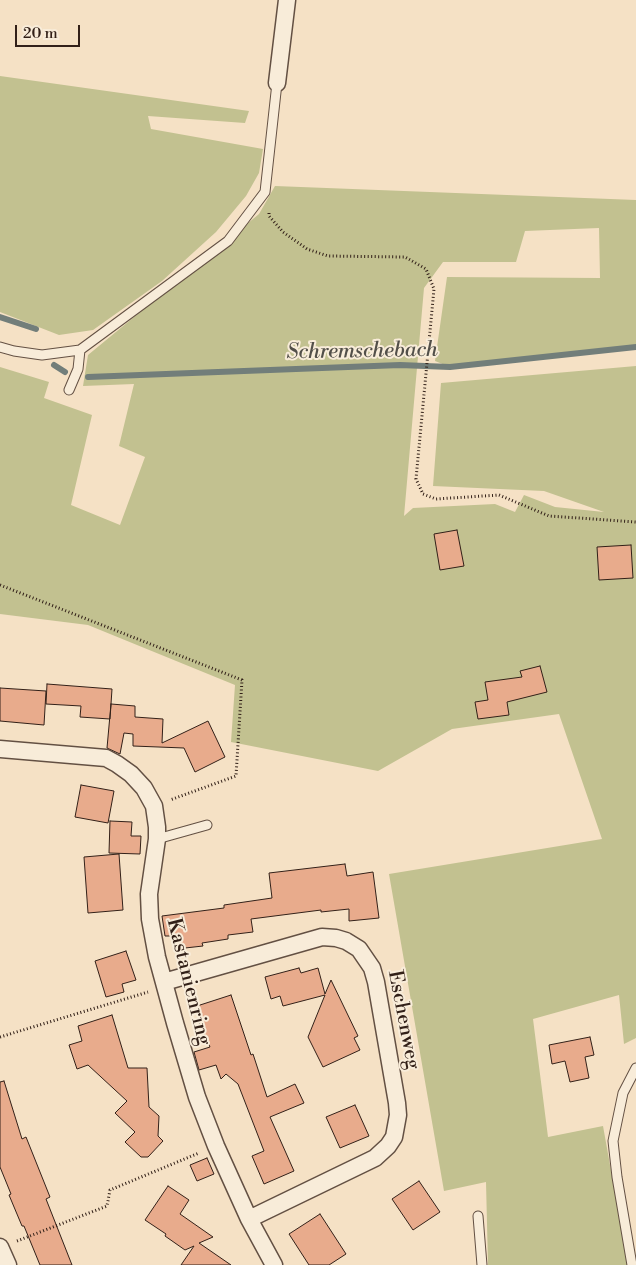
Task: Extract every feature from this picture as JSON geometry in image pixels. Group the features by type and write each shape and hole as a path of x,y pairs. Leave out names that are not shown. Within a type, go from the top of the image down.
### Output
{"street":[{"path":"277,83 287,0"},
{"name":"Kastanienring","path":"0,749 106,758 131,774 144,788 154,806 157,839 150,886 150,919 164,982 197,1097 216,1146 249,1219 274,1265"},
{"name":"Eschenweg","path":"164,982 322,937 346,941 359,949 372,968 397,1103 398,1115 394,1137 388,1146 375,1158 249,1219"},
{"path":"0,1247 8,1265"}],"lane":[{"path":"0,346 14,352 42,355 80,350 228,241 265,192 277,83"},
{"path":"69,390 78,368 80,350"},
{"path":"157,839 207,825"},
{"path":"632,1265 613,1141 623,1093 636,1068"},
{"path":"478,1216 482,1265"}],"path":[{"path":"265,192 269,216 283,232 307,249 328,256 405,257 426,269 434,289 416,479 423,494 436,499 499,495 549,516 636,522"},
{"path":"0,585 242,680 236,776 154,806"},
{"path":"0,1037 149,991 164,982"},
{"path":"0,1247 107,1206 110,1190 216,1146"}],"shaded area":[{"path":"0,76 249,111 245,123 148,116 151,129 263,149 259,173 246,196 216,232 162,281 93,330 59,335 0,312"},
{"path":"275,186 636,200 636,347 450,367 435,361 447,277 600,278 599,228 525,231 516,262 443,262 424,288 404,516 413,508 495,504 515,512 524,495 555,507 604,512 544,491 433,486 441,383 636,366 636,1038 624,1044 619,995 533,1019 548,1137 603,1126 628,1265 488,1265 486,1182 444,1191 389,874 602,839 559,714 452,729 378,771 231,742 235,685 88,625 0,614 0,367 49,382 44,398 92,415 71,505 120,525 145,457 119,446 134,384 83,386 88,355 259,214"}],"building":[{"path":"457,530 464,566 440,570 434,534"},
{"path":"631,545 633,578 599,580 597,547"},
{"path":"540,666 547,692 507,702 509,715 478,719 475,702 488,700 485,682 522,677 520,671"},
{"path":"47,684 112,689 110,719 80,717 81,706 46,704"},
{"path":"0,688 46,691 44,725 0,721"},
{"path":"111,704 135,706 135,717 163,719 162,743 208,721 225,757 195,772 184,748 133,746 133,734 124,733 120,754 107,748"},
{"path":"81,785 114,791 108,823 75,817"},
{"path":"110,821 132,822 131,836 141,836 140,854 109,853"},
{"path":"119,854 123,910 88,913 84,857"},
{"path":"345,864 347,876 373,872 379,918 349,921 349,909 321,912 321,910 251,919 253,932 228,935 228,939 202,943 203,946 176,949 174,936 165,936 162,916 224,908 224,905 272,898 269,873"},
{"path":"126,951 136,980 122,984 124,992 106,997 95,961"},
{"path":"299,968 301,973 318,968 325,994 331,980 358,1036 354,1038 360,1050 323,1067 308,1037 325,995 283,1006 280,996 271,999 265,977"},
{"path":"231,995 267,1097 295,1084 304,1103 270,1117 294,1171 264,1184 252,1156 264,1151 238,1084 226,1074 221,1079 216,1065 199,1070 194,1052 210,1047 198,1020 201,1017 197,1006"},
{"path":"112,1015 128,1068 147,1068 149,1107 159,1116 158,1136 163,1141 148,1157 141,1157 125,1142 135,1132 115,1113 127,1101 88,1065 77,1069 69,1045 82,1041 78,1026"},
{"path":"590,1037 594,1055 585,1057 589,1078 570,1082 565,1061 552,1064 549,1045"},
{"path":"4,1081 22,1139 26,1137 50,1197 46,1199 72,1265 40,1265 9,1195 11,1194 0,1167 0,1082"},
{"path":"355,1105 369,1136 340,1148 326,1117"},
{"path":"207,1158 214,1174 197,1181 190,1165"},
{"path":"419,1181 440,1212 413,1230 392,1199"},
{"path":"168,1186 189,1200 180,1214 213,1237 199,1243 231,1265 181,1265 194,1246 185,1250 145,1220"},
{"path":"320,1214 346,1254 329,1265 309,1265 289,1234"}],"waterway":[{"name":"Schremschebach","path":"0,317 36,329"},
{"name":"Schremschebach","path":"88,377 400,365 450,367 636,347"},
{"name":"Schremschebach","path":"54,365 65,372"}]}
